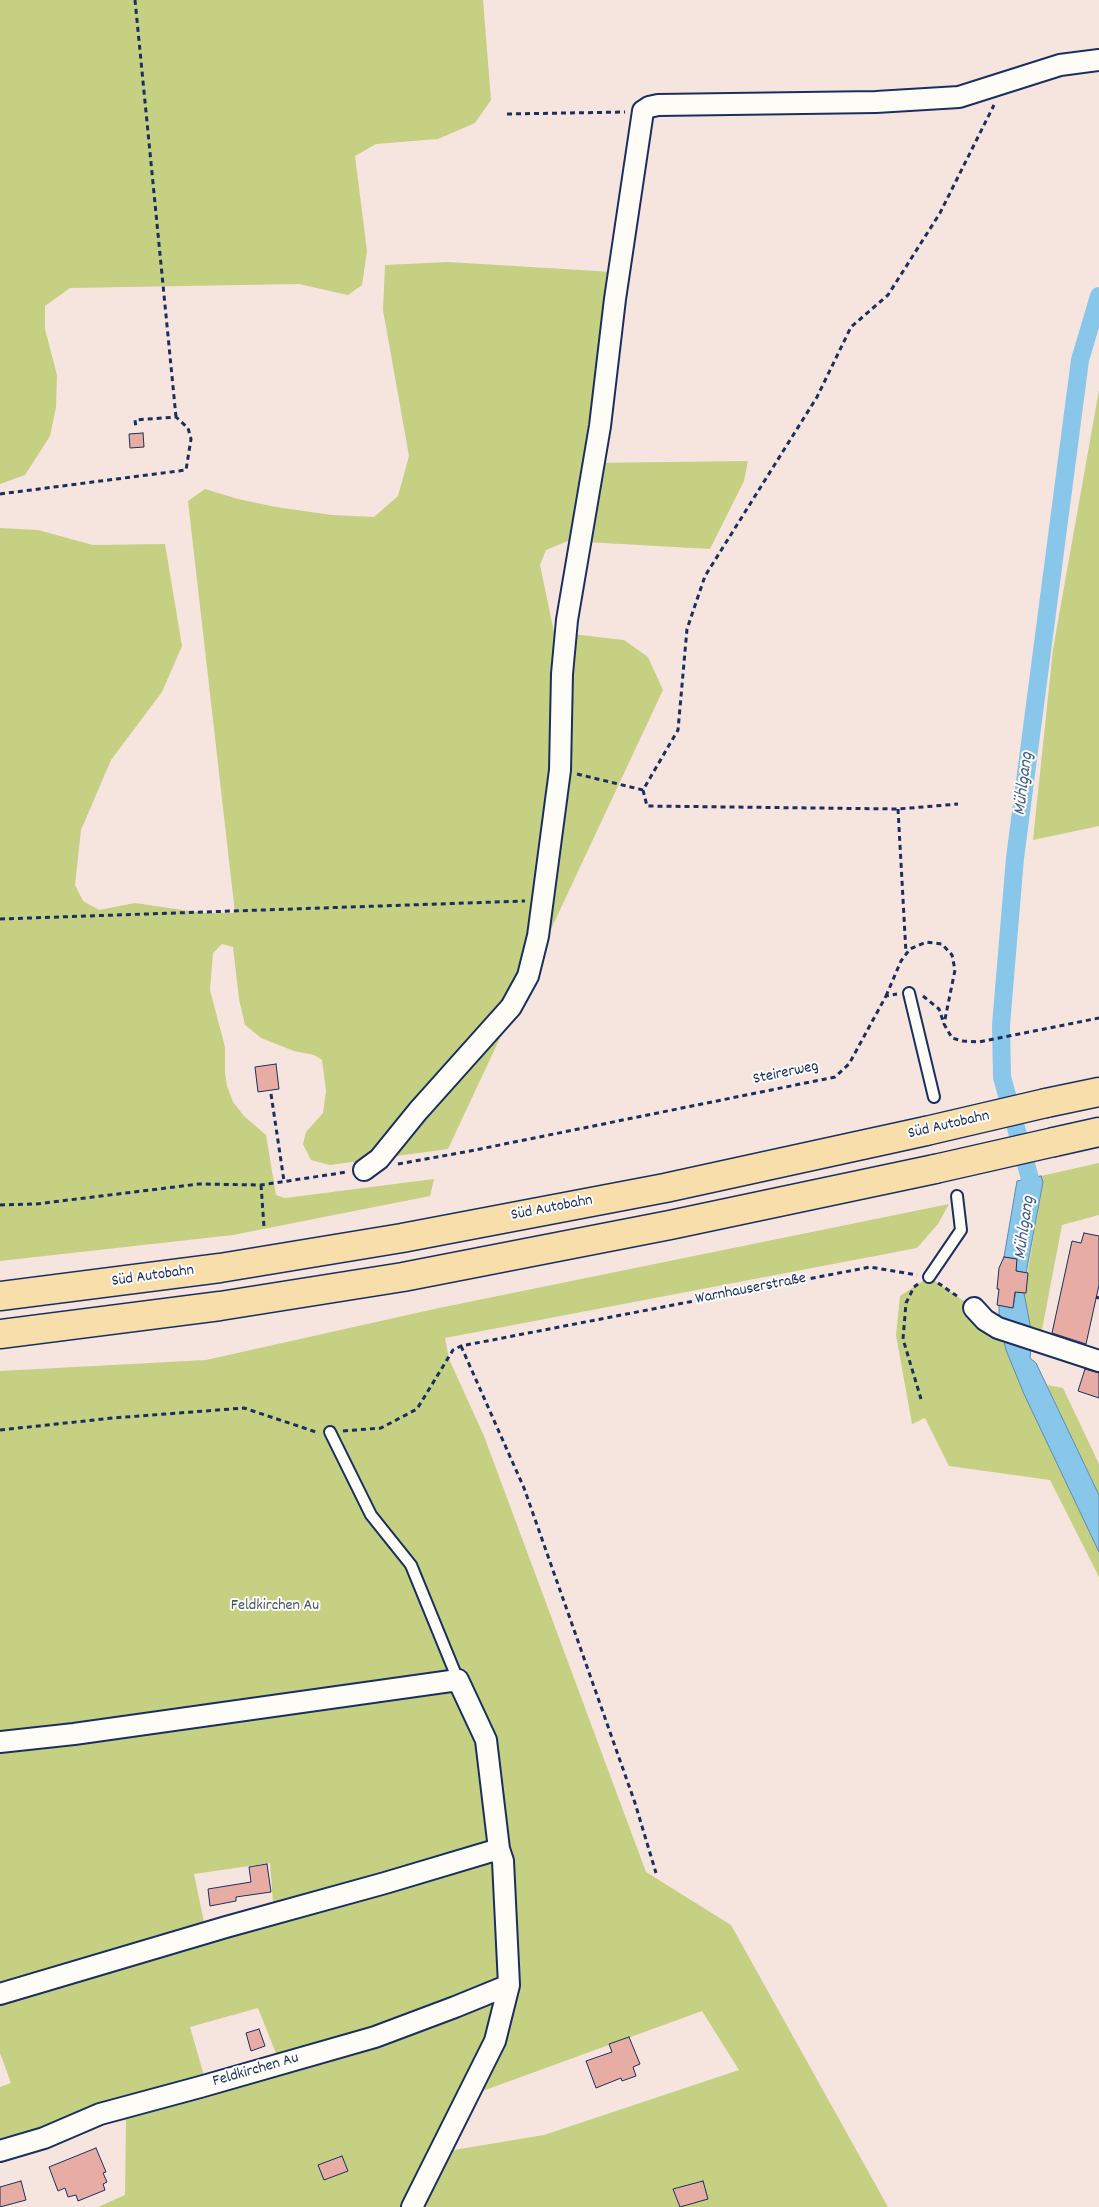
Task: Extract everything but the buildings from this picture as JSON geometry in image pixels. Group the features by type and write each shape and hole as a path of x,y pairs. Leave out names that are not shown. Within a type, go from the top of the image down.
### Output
{"highway":[{"name":"Süd Autobahn","path":"0,1296 220,1268 402,1238 665,1188 1099,1092"},
{"path":"0,1334 220,1306 402,1277 670,1225 935,1170 1099,1132"}],"street":[{"path":"364,1170 379,1159 418,1111 511,1007 528,976 538,936 560,770 562,674 567,620 600,426 615,299 643,111 649,106 658,105 867,102 959,97 1060,66 1099,60"},
{"path":"974,1308 985,1320 998,1328 1099,1361"},
{"path":"0,1742 74,1734 458,1680 486,1740 499,1849 503,1862 509,1985 495,2041 412,2207"},
{"path":"0,1994 226,1927 385,1884 499,1849"},
{"name":"Feldkirchen Au","path":"0,2150 44,2138 100,2114 375,2036 509,1985"}],"lane":[{"path":"909,993 934,1097"},
{"path":"929,1277 962,1230 957,1196"},
{"path":"330,1432 371,1515 411,1566 458,1680"}],"path":[{"path":"0,494 186,470 191,439 188,428 176,417 135,0"},
{"path":"958,804 898,809 647,806 643,790 678,730 687,629 705,576 817,398 851,327 888,295 940,213 1006,82"},
{"path":"507,114 643,111"},
{"path":"136,428 135,420 176,417"},
{"path":"560,770 643,790"},
{"path":"898,809 906,954"},
{"path":"0,919 543,901"},
{"path":"906,954 910,949 926,942 942,944 952,955 954,970 944,1024"},
{"name":"Steirerweg","path":"412,1161 470,1152 835,1077 849,1064 886,996 906,954"},
{"path":"886,996 909,993 920,995 930,1000 939,1009 944,1024 952,1038 979,1042 1099,1018"},
{"path":"271,1094 284,1181"},
{"path":"0,1204 36,1204 198,1184 261,1185 364,1170"},
{"path":"261,1185 264,1226"},
{"name":"Warnhauserstraße","path":"461,1346 870,1268 929,1277 974,1308"},
{"path":"921,1399 904,1339 904,1319 906,1302 914,1287 929,1277"},
{"path":"418,1409 453,1350 461,1346 524,1488 635,1803 656,1873"},
{"path":"0,1430 113,1418 244,1408"}],"green space":[{"path":"0,0 483,0 491,100 475,123 438,139 376,144 355,156 367,251 362,285 348,295 299,284 70,288 45,306 45,329 57,375 56,407 50,436 25,475 0,484"},
{"path":"448,262 613,272 589,463 748,461 744,481 710,549 568,541 546,550 540,565 554,632 624,640 648,657 663,690 448,1149 330,1165 311,1160 303,1144 306,1132 323,1113 326,1091 322,1060 314,1055 294,1051 261,1038 245,1025 239,999 233,947 222,944 213,953 210,990 225,1047 227,1086 233,1102 244,1116 266,1135 276,1195 285,1198 434,1179 430,1196 233,1235 0,1261 0,528 38,530 93,545 165,544 182,646 162,692 111,760 81,830 75,885 83,901 99,910 135,903 203,913 235,913 188,501 205,489 238,499 276,507 332,515 374,517 398,496 409,456 383,310 385,265"},
{"path":"1099,390 1099,826 1033,840 1053,649"},
{"path":"1099,1163 1099,1215 1062,1225 1041,1335 1032,1335 1024,1293 1043,1182 1041,1176"},
{"name":"Feldkirchen Au","path":"949,1204 938,1224 917,1248 445,1338 449,1359 484,1436 646,1872 731,1925 888,2207 98,2207 125,2195 126,2120 0,2144 0,2087 11,2083 0,2053 0,1371 206,1360 439,1308","holes":["270,1863 273,1902 204,1922 194,1874","258,2008 277,2056 205,2079 190,2027","702,2011 739,2070 544,2135 448,2151 477,2093"]},
{"path":"929,1277 974,1308 1003,1333 1006,1350 1024,1394 1099,1552 1099,1577 1050,1480 949,1466 925,1418 912,1424 896,1335 900,1296"},
{"path":"1047,1385 1063,1388 1099,1464 1099,1495"}],"water":[{"name":"Mühlgang","path":"1041,1176 1043,1182 1026,1273 1016,1271 1016,1259 1004,1257 1017,1181"},
{"name":"Mühlgang","path":"1016,1291 1024,1293 1032,1335 1030,1358 1036,1363 1099,1495 1099,1552 1024,1394 1006,1350 999,1320 999,1305 1013,1307"}],"waterway":[{"name":"Mühlgang","path":"1029,1202 1032,1186 1002,1077 1001,1025 1015,858 1080,360 1099,296"}]}
